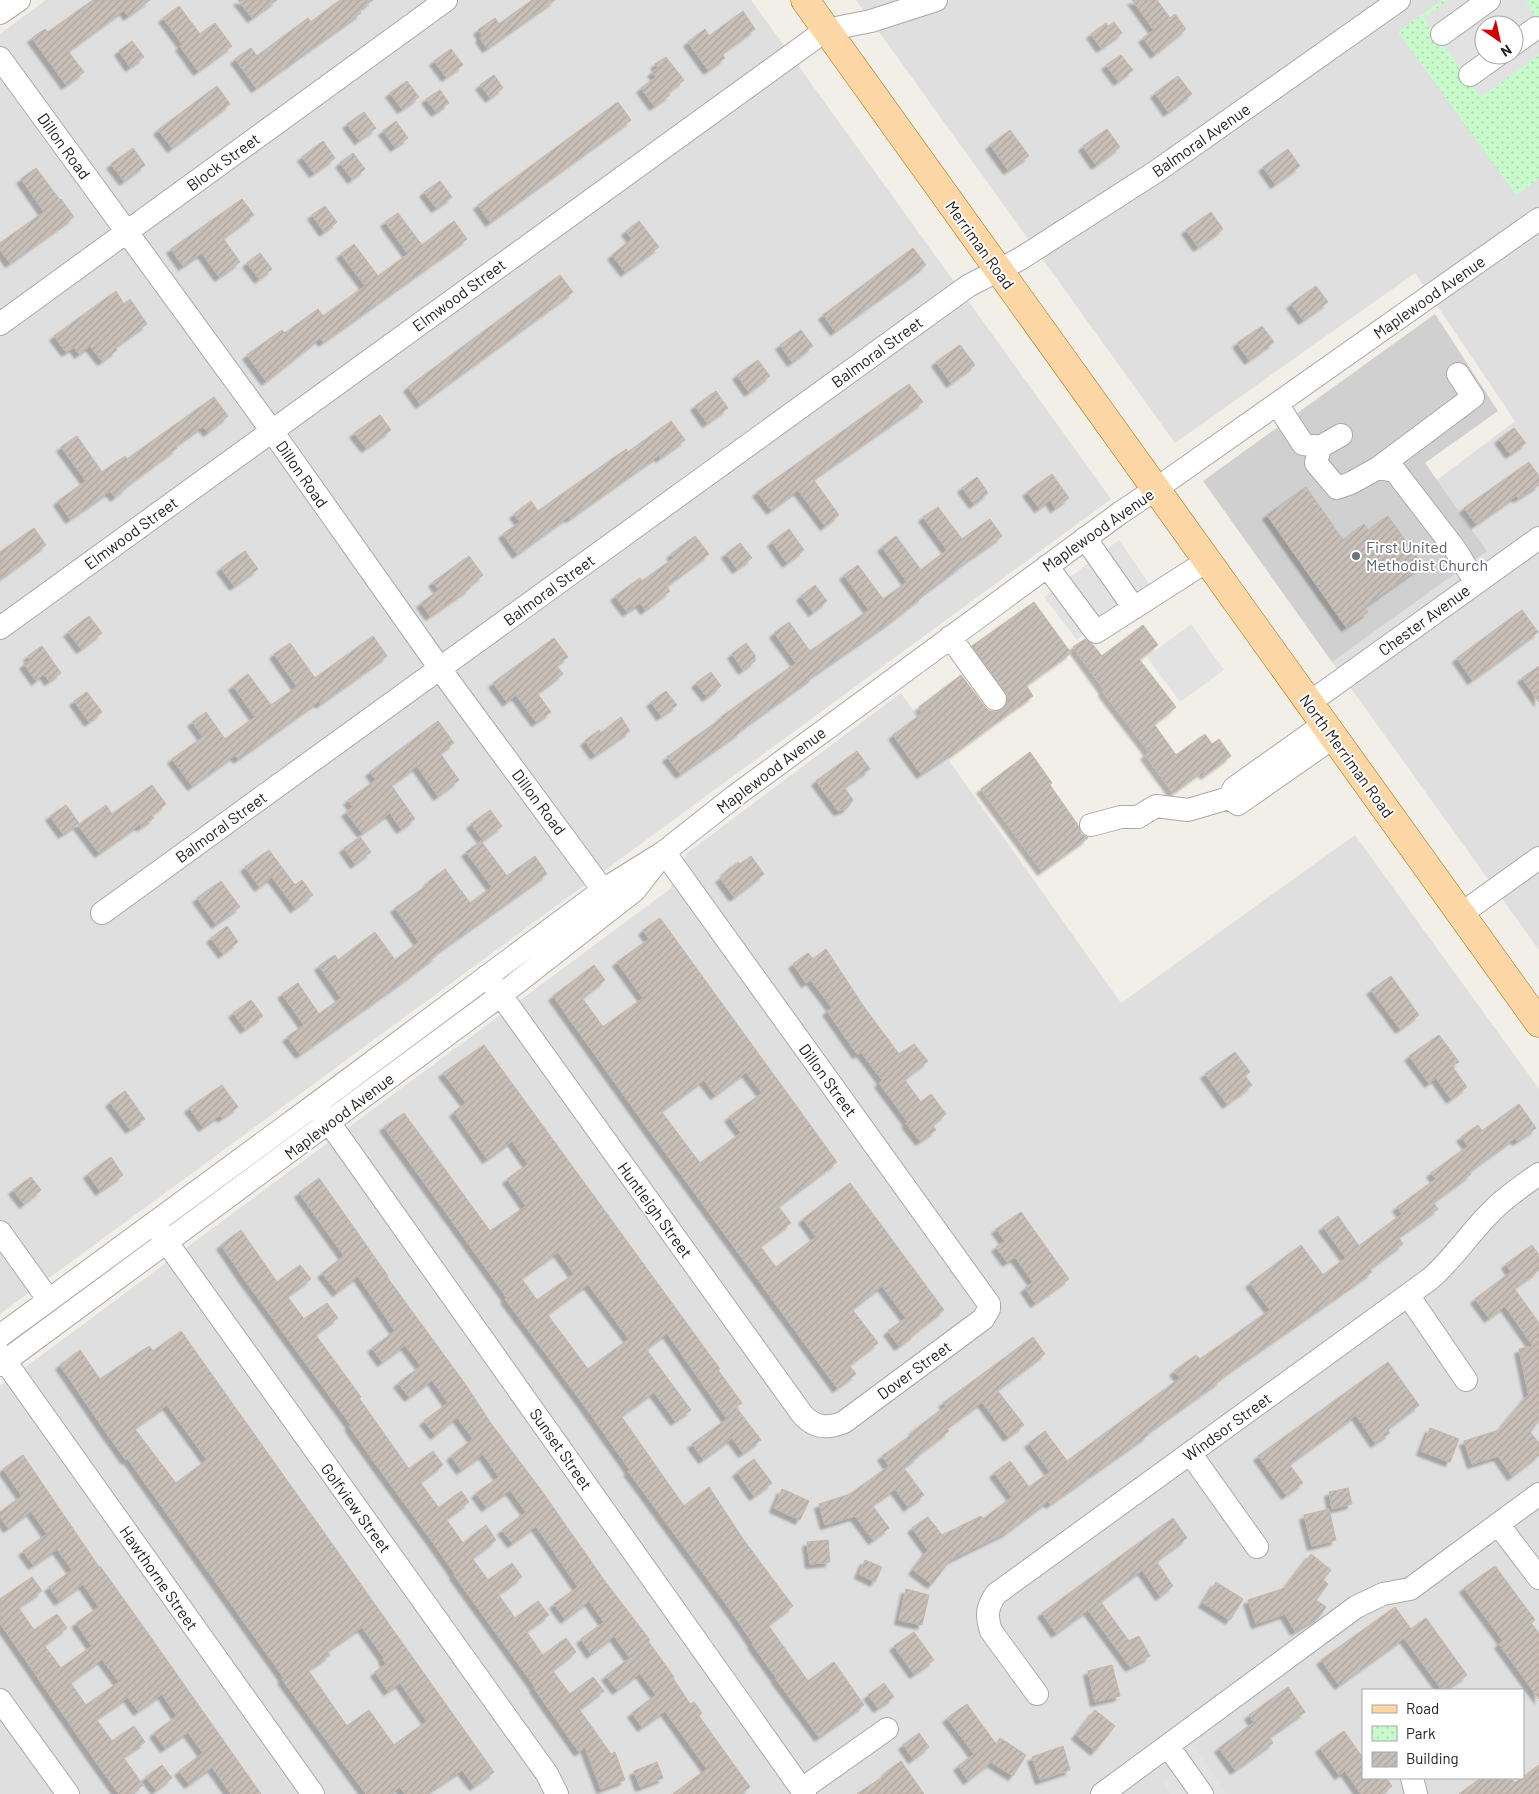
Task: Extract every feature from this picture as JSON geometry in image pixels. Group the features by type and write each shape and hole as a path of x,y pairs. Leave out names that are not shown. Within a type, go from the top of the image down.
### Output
{"main road":[{"name":"Merriman Road","path":"805,0 1156,489"},
{"name":"North Merriman Road","path":"1156,489 1539,1023"}],"street":[{"path":"0,13 18,0"},
{"name":"Block Street","path":"0,324 446,0"},
{"name":"Elmwood Street","path":"0,628 826,30 871,21 936,0"},
{"name":"Balmoral Avenue","path":"997,269 1020,259 1157,171 1399,0"},
{"path":"1442,34 1485,11"},
{"path":"1524,37 1536,28"},
{"name":"Dillon Road","path":"0,58 272,431 440,668 603,890"},
{"path":"1470,75 1484,65"},
{"name":"Maplewood Avenue","path":"0,1336 603,890 664,852 735,796 1120,512 1156,489 1539,219"},
{"name":"Balmoral Street","path":"102,912 968,286 997,269"},
{"path":"1320,447 1316,464 1337,488 1351,483 1378,468 1473,397 1458,374"},
{"path":"1277,404 1304,444 1320,447 1341,435"},
{"path":"1378,468 1395,471 1455,549 1476,583"},
{"path":"1085,538 1134,608"},
{"name":"Chester Avenue","path":"1092,825 1121,817 1138,817 1156,806 1188,810 1229,798 1234,788 1322,721 1476,583 1539,538"},
{"path":"1047,566 1096,632 1208,561"},
{"path":"950,638 995,699"},
{"name":"Maplewood Avenue","path":"2,1360 167,1243 501,995 635,890 664,852"},
{"name":"Dillon Street","path":"664,852 989,1304 988,1309"},
{"path":"1461,914 1539,858"},
{"name":"Huntleigh Street","path":"487,976 802,1414 808,1420 818,1425 834,1426"},
{"name":"Sunset Street","path":"316,1104 804,1791"},
{"name":"Windsor Street","path":"1037,1694 991,1630 987,1619 990,1604 996,1594 1408,1295 1440,1270 1505,1198 1539,1174"},
{"name":"Golfview Street","path":"153,1223 547,1774 557,1794"},
{"path":"0,1232 48,1299"},
{"path":"1408,1295 1466,1380"},
{"name":"Dover Street","path":"834,1426 844,1422 983,1319 988,1309"},
{"name":"Hawthorne Street","path":"2,1360 313,1794"},
{"path":"1190,1453 1257,1548"},
{"path":"1102,1794 1356,1607 1383,1594 1410,1590 1539,1494"},
{"path":"1498,1524 1539,1578"},
{"path":"0,1700 68,1794"},
{"path":"804,1791 887,1729"},
{"path":"1168,1746 1202,1794"},
{"path":"1412,1779 1416,1794"}],"shaded area":[{"path":"46,0 751,0 1111,499 0,1314 0,34"},
{"path":"856,0 1539,0 1539,950 1332,662 1487,551 1437,480 1515,421 1415,273 1175,443"},
{"path":"1449,0 1530,0 1526,3 1539,21 1539,55 1481,97 1424,18"},
{"path":"1435,314 1498,411 1425,463 1487,551 1332,662 1203,481"},
{"path":"1119,540 1151,587 1077,640 1044,597"},
{"path":"1191,624 1224,670 1180,702 1147,657"},
{"path":"901,693 1121,1003 1355,835 1539,1089 1539,1794 0,1794 0,1386 670,889 687,853"},
{"path":"1192,1744 1228,1794 1170,1794 1163,1783 1171,1773 1167,1763"}],"green space":[{"path":"1442,0 1539,0 1539,179 1516,195 1398,32"}],"building":[{"path":"93,0 150,0 128,16 124,10 68,51 84,72 66,85 32,38 45,29 48,32"},
{"path":"238,0 277,0 252,18"},
{"path":"340,0 373,0 359,10 361,13 256,88 235,59 251,48 257,56 308,18 311,22"},
{"path":"532,0 555,0 487,48 480,38 482,36 478,30 495,18 499,24"},
{"path":"1132,0 1157,0 1170,18 1175,14 1186,29 1155,54 1143,38 1154,30"},
{"path":"179,6 200,34 215,23 232,46 198,71 180,46 183,45 163,18"},
{"path":"743,11 755,29 722,53 725,58 708,70 688,42 705,29 709,36"},
{"path":"1114,22 1122,33 1101,48 1091,34 1106,23 1108,26"},
{"path":"132,41 144,57 130,67 119,51"},
{"path":"451,49 463,65 446,77 434,61"},
{"path":"1121,55 1133,70 1118,81 1106,65"},
{"path":"666,57 684,80 668,92 670,95 654,106 641,88 656,77 652,72 658,68 655,64"},
{"path":"494,75 503,88 490,98 480,85"},
{"path":"1178,76 1192,94 1168,112 1155,93"},
{"path":"407,81 419,97 402,109 390,93"},
{"path":"217,86 230,104 172,148 158,130"},
{"path":"440,90 449,103 436,112 426,99"},
{"path":"618,102 631,120 490,222 478,205"},
{"path":"364,112 376,128 359,140 347,124"},
{"path":"396,121 408,138 395,147 383,131"},
{"path":"1107,129 1120,147 1096,165 1083,146"},
{"path":"1010,130 1029,156 1008,170 990,145"},
{"path":"323,141 335,158 314,173 302,157"},
{"path":"133,148 145,165 124,181 111,164"},
{"path":"1288,149 1300,166 1275,184 1263,167"},
{"path":"353,153 365,169 352,179 340,163"},
{"path":"36,168 74,217 10,263 0,250 0,243 44,212 21,179"},
{"path":"440,181 452,197 436,208 424,192"},
{"path":"242,199 254,215 223,238 240,262 219,277 202,253 183,266 171,249"},
{"path":"325,206 337,222 324,232 312,215"},
{"path":"1211,212 1223,229 1198,247 1186,230"},
{"path":"398,213 422,245 454,221 467,239 323,342 320,338 266,381 247,355 282,330 285,333 318,309 323,316 365,286 341,254 354,244 378,276 408,254 385,222"},
{"path":"639,221 659,247 625,272 612,255 632,239 626,231"},
{"path":"913,248 926,265 835,331 823,315"},
{"path":"260,253 272,269 259,279 247,263"},
{"path":"560,275 573,292 420,404 408,387"},
{"path":"1316,286 1328,302 1303,320 1291,304"},
{"path":"116,291 124,304 130,299 147,324 115,347 117,350 102,361 90,346 79,354 74,347 66,352 54,336"},
{"path":"1262,326 1274,342 1249,360 1237,343"},
{"path":"801,330 813,346 792,362 780,345"},
{"path":"960,345 975,365 951,383 936,362"},
{"path":"758,360 770,376 749,392 737,375"},
{"path":"909,384 923,402 813,479 839,515 825,526 798,490 771,510 757,492"},
{"path":"716,391 728,408 707,423 695,406"},
{"path":"214,397 228,416 208,432 203,426 175,446 177,448 126,486 115,497 110,491 70,519 58,501 86,481 61,447 77,436 102,472 125,456 127,459"},
{"path":"380,415 391,430 366,448 354,433"},
{"path":"671,421 685,440 660,458 659,455 570,518 569,516 517,554 503,534 520,522 514,514 531,501 538,511 626,449 628,452"},
{"path":"1514,428 1526,443 1510,454 1499,439"},
{"path":"1529,462 1539,476 1539,485 1518,498 1516,496 1476,524 1464,508"},
{"path":"1052,474 1069,498 1055,508 1050,500 1039,508 1027,492"},
{"path":"977,477 988,493 974,504 962,488"},
{"name":"First United Methodist Church","path":"1306,487 1343,540 1364,524 1368,530 1388,516 1423,565 1364,607 1368,612 1346,627 1267,515"},
{"path":"938,507 962,539 990,519 1002,536 961,565 887,624 812,676 740,730 740,732 680,774 667,757 796,663 774,633 789,622 810,651 869,610 844,575 858,565 883,599 907,582 882,547 896,536 921,570 947,550 923,517"},
{"path":"34,528 46,545 0,579 0,552"},
{"path":"789,529 804,550 787,563 772,542"},
{"path":"695,536 709,554 666,586 670,591 645,610 640,603 627,612 615,596 640,578 642,581 674,558 671,554"},
{"path":"740,543 752,558 737,569 726,554"},
{"path":"245,551 258,569 234,586 221,568"},
{"path":"469,556 483,575 469,586 470,588 430,616 421,603 439,590 433,582"},
{"path":"815,585 827,601 813,612 801,596"},
{"path":"1034,602 1071,653 1026,685 1033,696 953,754 921,774 893,735 923,713 919,707 961,675 989,711 996,712 1003,709 1007,704 1008,697 1006,692 972,646"},
{"path":"1522,610 1538,632 1472,680 1457,658"},
{"path":"89,616 102,633 81,649 68,632"},
{"path":"1143,625 1158,645 1139,659 1176,707 1154,724 1176,755 1205,734 1212,744 1219,739 1231,756 1205,775 1203,771 1173,793 1145,755 1149,752 1103,692 1104,690 1073,647 1085,639 1102,656"},
{"path":"373,636 387,656 320,704 319,701 238,759 235,755 192,786 172,759 203,737 192,722 206,712 225,739 255,717 233,686 248,674 271,705 297,687 274,654 290,643 315,678"},
{"path":"554,638 568,657 556,665 563,674 537,693 551,712 536,722 516,695 507,702 493,683"},
{"path":"746,643 755,655 755,661 743,670 732,654"},
{"path":"42,646 61,673 49,681 44,674 36,681 24,664 30,660 28,656"},
{"path":"1539,666 1539,702 1522,678"},
{"path":"711,672 721,686 707,697 696,683"},
{"path":"666,691 677,705 661,716 651,702"},
{"path":"87,692 102,712 89,722 74,701"},
{"path":"621,717 630,731 595,755 585,741 599,730 601,733"},
{"path":"438,721 454,743 440,753 459,780 438,796 417,766 391,785 415,819 401,829 390,813 362,833 346,812 353,807 348,800 376,780 370,772"},
{"path":"857,751 870,769 844,787 853,800 847,808 838,811 816,781"},
{"path":"1030,752 1052,783 1050,785 1078,825 1081,834 1088,838 1042,871 981,789"},
{"path":"152,785 166,804 151,815 154,818 141,827 140,824 99,853 78,825 106,805 112,814"},
{"path":"66,805 79,823 63,834 50,816"},
{"path":"490,810 502,826 483,840 471,824"},
{"path":"360,837 371,852 355,864 344,848"},
{"path":"481,841 507,876 535,856 547,874 435,954 436,956 399,984 300,1054 287,1037 304,1025 282,994 298,983 319,1014 341,998 319,966 335,955 338,960 375,932 395,960 419,942 395,908 429,884 428,882 445,869 470,903 492,887 466,852"},
{"path":"269,850 295,885 302,880 313,895 295,908 272,877 259,887 245,867"},
{"path":"751,856 764,874 734,897 720,878 738,862 740,864"},
{"path":"221,881 240,907 216,924 197,898"},
{"path":"660,918 837,1162 778,1206 791,1223 760,1246 776,1267 816,1237 803,1219 850,1183 944,1310 899,1346 888,1331 906,1318 882,1286 852,1309 878,1343 849,1365 856,1374 837,1388 553,996 594,965 605,980 582,998 603,1027 643,998 617,962 649,939 643,930","holes":["746,1072 762,1093 729,1117 741,1133 700,1163 661,1111 704,1080 715,1095"]},
{"path":"227,926 238,942 223,954 211,938"},
{"path":"826,949 864,1007 899,1054 914,1044 928,1061 904,1079 921,1102 931,1094 946,1114 932,1125 936,1130 920,1141 879,1083 882,1080 861,1052 857,1054 827,1011 832,1008 811,980 806,983 793,964 808,953 813,959"},
{"path":"1391,976 1419,1015 1400,1029 1371,990"},
{"path":"251,1000 263,1016 245,1029 233,1013"},
{"path":"1439,1035 1459,1062 1452,1066 1467,1087 1451,1099 1436,1078 1429,1083 1409,1056"},
{"path":"484,1045 720,1369 718,1370 742,1403 736,1407 761,1440 743,1453 732,1438 703,1459 692,1444 727,1419 667,1333 646,1349 691,1410 675,1421 654,1392 621,1416 684,1506 709,1487 743,1539 793,1606 768,1625 808,1681 834,1662 864,1705 819,1737 776,1679 729,1608 628,1471 630,1470 505,1299 507,1298 384,1127 404,1113 490,1231 526,1206 507,1179 528,1164 512,1141 487,1159 454,1112 466,1103 443,1073","holes":["558,1252 574,1274 537,1300 521,1278","588,1284 629,1339 588,1369 547,1314"]},
{"path":"1235,1052 1250,1072 1245,1076 1252,1085 1227,1104 1205,1074"},
{"path":"222,1085 238,1107 222,1118 220,1115 203,1127 189,1108"},
{"path":"125,1091 145,1119 130,1129 110,1102"},
{"path":"1519,1104 1536,1128 1517,1141 1515,1138 1469,1171 1471,1174 1433,1202 1438,1209 1398,1237 1403,1244 1369,1269 1372,1272 1220,1378 1221,1380 1147,1433 1148,1435 1050,1504 1048,1501 1007,1532 950,1560 932,1584 913,1570 928,1550 912,1528 928,1517 942,1535 981,1516 983,1519 1012,1497 994,1473 1010,1461 1029,1487 1050,1472 1029,1443 1045,1431 1067,1461 1180,1378 1174,1371 1196,1355 1200,1359 1270,1310 1250,1283 1301,1245 1323,1275 1346,1258 1323,1227 1338,1216 1359,1246 1402,1214 1397,1207 1436,1179 1431,1173 1468,1146 1461,1137 1478,1125 1482,1131"},
{"path":"111,1157 123,1175 100,1191 88,1174"},
{"path":"31,1177 41,1190 24,1204 13,1190"},
{"path":"319,1178 387,1277 466,1385 490,1422 544,1494 604,1580 650,1640 648,1641 674,1677 690,1704 694,1702 702,1713 699,1716 750,1787 740,1794 673,1794 707,1769 665,1711 642,1727 632,1713 656,1695 640,1673 617,1690 606,1676 630,1658 614,1636 591,1654 581,1639 604,1622 589,1601 565,1619 554,1604 578,1587 536,1526 512,1543 502,1530 526,1512 510,1490 486,1507 476,1493 499,1477 483,1454 461,1470 451,1456 473,1439 457,1417 435,1435 424,1421 448,1403 432,1380 409,1397 398,1383 421,1366 405,1345 382,1362 372,1348 395,1331 358,1276 337,1292 322,1273 344,1256 299,1193"},
{"path":"1021,1212 1069,1279 1035,1303 1025,1288 1033,1282 1015,1257 1007,1262 996,1247 1005,1241 996,1229"},
{"path":"241,1230 277,1282 300,1265 311,1279 287,1296 304,1319 327,1303 338,1318 315,1334 361,1397 359,1398 409,1469 433,1451 443,1465 420,1482 439,1508 461,1491 469,1502 446,1519 463,1543 486,1525 496,1540 472,1558 488,1580 512,1563 522,1577 498,1594 515,1618 538,1601 549,1615 526,1631 543,1655 566,1638 576,1652 552,1670 570,1694 593,1677 604,1691 579,1709 611,1754 615,1752 625,1780 601,1789 585,1747 579,1752 535,1687 349,1426 351,1425 244,1279 221,1245"},
{"path":"1532,1245 1539,1255 1539,1270 1514,1288 1539,1323 1539,1421 1530,1432 1539,1443 1539,1455 1512,1476 1498,1456 1472,1464 1464,1441 1499,1430 1529,1396 1519,1349 1533,1346 1505,1306 1489,1318 1475,1299 1511,1272 1506,1264"},
{"path":"181,1331 494,1772 474,1786 462,1770 426,1794 405,1794 400,1787 390,1794 366,1794 282,1679 284,1678 128,1459 126,1460 108,1435 60,1365 80,1350 100,1379 149,1346 153,1351","holes":["167,1405 207,1460 176,1483 134,1428","362,1627 384,1658 386,1664 375,1672 388,1691 400,1683 427,1721 394,1745 369,1710 347,1726 308,1670 330,1655 327,1651"]},
{"path":"1033,1337 1045,1354 997,1390 1024,1425 1008,1437 982,1402 946,1428 949,1431 903,1467 924,1495 908,1507 895,1489 872,1505 889,1528 873,1540 855,1516 825,1525 819,1504 850,1494 889,1466 882,1456 914,1433 913,1431 946,1406 943,1403"},
{"path":"1388,1362 1419,1405 1387,1429 1390,1433 1375,1443 1356,1415 1289,1464 1303,1483 1286,1495 1258,1456"},
{"path":"1430,1428 1459,1439 1450,1462 1421,1451"},
{"path":"23,1455 99,1567 261,1794 231,1794 212,1767 189,1784 179,1771 203,1753 188,1732 165,1748 154,1733 177,1716 162,1694 138,1711 128,1697 96,1719 112,1741 134,1726 145,1742 123,1757 143,1785 131,1794 119,1794 0,1623 0,1599 32,1577 42,1591 18,1607 34,1630 57,1614 67,1628 44,1645 61,1668 92,1646 76,1623 99,1607 83,1584 59,1601 49,1587 72,1570 57,1549 33,1565 23,1551 47,1534 31,1511 8,1528 0,1517 0,1512 22,1496 3,1469","holes":["102,1659 119,1682 86,1705 70,1682"]},
{"path":"754,1459 772,1483 754,1496 737,1472"},
{"path":"1348,1488 1352,1504 1332,1509 1329,1492"},
{"path":"782,1489 809,1501 800,1520 774,1508"},
{"path":"1329,1509 1336,1540 1312,1546 1304,1515"},
{"path":"1173,1518 1187,1538 1156,1561 1173,1586 1160,1596 1142,1570 1100,1601 1129,1641 1139,1636 1150,1656 1130,1667 1088,1610 1056,1633 1042,1613"},
{"path":"828,1540 830,1562 810,1564 807,1542"},
{"path":"1311,1554 1331,1570 1323,1580 1328,1584 1316,1600 1326,1607 1319,1617 1295,1631 1285,1614 1256,1624 1248,1600 1285,1588"},
{"path":"865,1560 882,1567 875,1582 859,1574"},
{"path":"1495,1566 1535,1620 1531,1623 1539,1633 1539,1699 1499,1644 1503,1641 1464,1588"},
{"path":"1216,1582 1243,1599 1230,1620 1203,1603"},
{"path":"906,1589 929,1595 922,1625 899,1620"},
{"path":"1395,1607 1411,1629 1426,1618 1467,1675 1447,1689 1441,1689 1404,1638 1339,1685 1321,1660"},
{"path":"914,1632 934,1660 914,1674 894,1646"},
{"path":"1112,1665 1120,1696 1095,1702 1088,1671"},
{"path":"884,1683 894,1697 878,1708 868,1695"},
{"path":"1288,1687 1305,1712 1269,1737 1273,1743 1235,1770 1219,1748 1254,1722 1249,1715"},
{"path":"967,1704 996,1744 1000,1738 1026,1755 1013,1776 991,1762 968,1780 958,1766 974,1754 947,1718"},
{"path":"1095,1710 1115,1726 1095,1751 1076,1735"},
{"path":"1344,1731 1362,1757 1362,1779 1387,1779 1392,1786 1382,1794 1361,1794 1345,1771 1339,1775 1320,1748"},
{"path":"919,1733 929,1747 913,1759 903,1745"},
{"path":"1063,1746 1070,1770 1040,1780 1032,1757"},
{"path":"901,1761 924,1794 857,1794 887,1774 886,1772"},
{"path":"657,1762 663,1778 640,1787 634,1771"},
{"path":"162,1765 172,1778 156,1790 146,1777"},
{"path":"1539,1765 1539,1794 1459,1794 1480,1779 1512,1779 1515,1783 1524,1779 1524,1776"}],"place":[{"name":"First United Methodist Church","path":"1356,556"}]}
